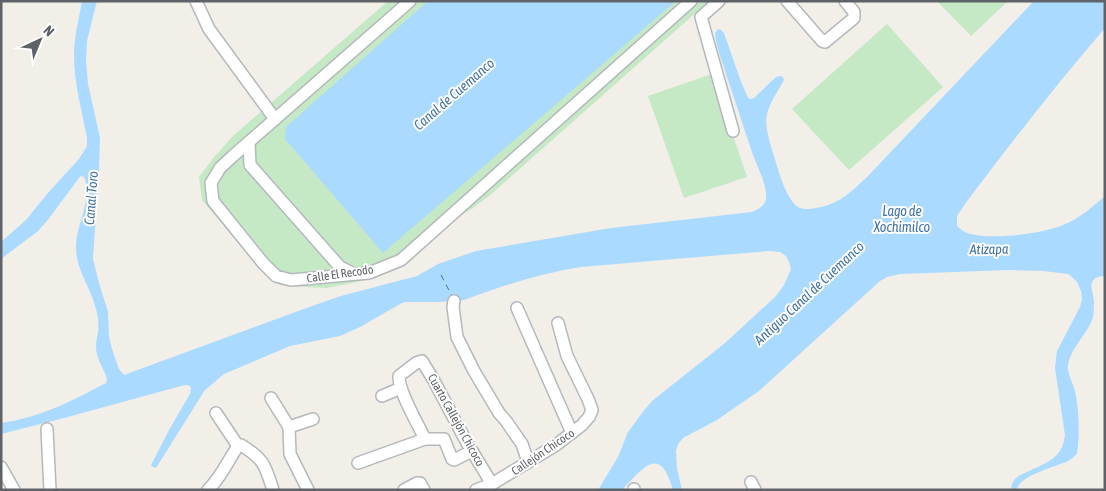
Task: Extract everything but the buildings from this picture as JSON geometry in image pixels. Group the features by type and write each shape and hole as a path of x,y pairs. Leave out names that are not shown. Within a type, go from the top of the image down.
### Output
{"street":[{"path":"196,1 209,29 275,119"},
{"name":"Calle El Recodo","path":"410,1 220,168 212,183 213,201 263,263 276,276 291,280 369,273 401,260 691,1"},
{"path":"719,1 701,17 733,131"},
{"path":"787,1 822,41 825,42 854,18 854,12 845,1"},
{"path":"249,142 250,165 340,267 354,274"},
{"path":"454,301 457,338 474,371 499,412 522,444 528,462"},
{"path":"517,308 572,433"},
{"name":"Callejón Chicoco","path":"476,490 492,484 556,445 582,425 592,410 567,356 558,323"},
{"name":"Cuarto Callejón Chicoco","path":"401,388 399,376 416,363 422,361 492,484"},
{"path":"382,396 401,388 425,439"},
{"path":"271,398 289,427 290,454 308,490"},
{"path":"216,414 238,446 241,445 258,457 266,468 272,490"},
{"path":"289,427 313,418"},
{"path":"47,429 50,490"},
{"path":"358,463 425,439 444,439 454,460 472,451"},
{"path":"208,490 220,476 238,446"},
{"path":"1,467 14,490"},
{"path":"404,490 420,483 424,490"}],"green space":[{"path":"388,1 709,1 489,196 472,209 455,218 396,267 376,278 327,288 285,286 274,283 202,200 199,177 233,136"},
{"path":"937,1 1008,1 971,36"},
{"path":"887,24 943,87 849,170 792,109"},
{"path":"712,74 747,177 684,198 648,96"}],"water":[{"name":"Lago de Xochimilco","path":"82,1 97,1 87,41 86,61 88,84 100,138 93,259 108,312 109,337 112,349 119,369 124,375 341,296 417,276 438,264 476,251 611,228 752,212 759,209 766,199 765,189 718,50 715,33 718,29 724,33 748,98 754,98 776,77 783,77 784,80 767,114 768,136 781,178 790,198 798,207 809,209 832,204 845,196 868,176 1034,1 1105,1 1105,28 1034,115 957,216 957,226 963,231 972,234 997,236 1027,234 1054,228 1069,222 1105,196 1105,276 1095,278 1093,281 1093,317 1072,352 1068,365 1068,372 1075,391 1077,406 1079,430 1077,453 1068,461 1024,480 1017,490 1011,490 1014,480 1057,455 1063,445 1065,435 1055,368 1057,351 1080,307 1082,299 1077,282 1068,274 1043,271 1009,270 900,274 880,281 759,391 717,420 683,438 678,444 676,451 677,468 682,490 673,490 663,467 651,464 637,474 622,490 598,490 618,457 628,432 652,401 725,343 775,297 784,285 791,269 789,262 786,256 780,252 769,251 581,267 522,281 464,300 402,303 340,336 290,346 224,374 205,390 156,468 151,466 152,463 190,394 191,388 188,385 1,434 1,423 15,421 53,408 106,383 107,379 96,351 98,332 97,312 78,264 76,248 76,239 86,203 87,194 84,177 81,176 79,178 38,231 1,259 1,242 26,220 79,159 87,146 74,65 75,42"},
{"name":"Canal de Cuemanco","path":"428,1 676,1 383,253 285,139 286,127"}],"ferry route":[{"path":"441,275 452,296"}],"water label":[{"name":"Canal Toro","path":"91,198"},
{"name":"Atizapa","path":"989,249"},
{"name":"Antiguo Canal de Cuemanco","path":"809,293"}]}
